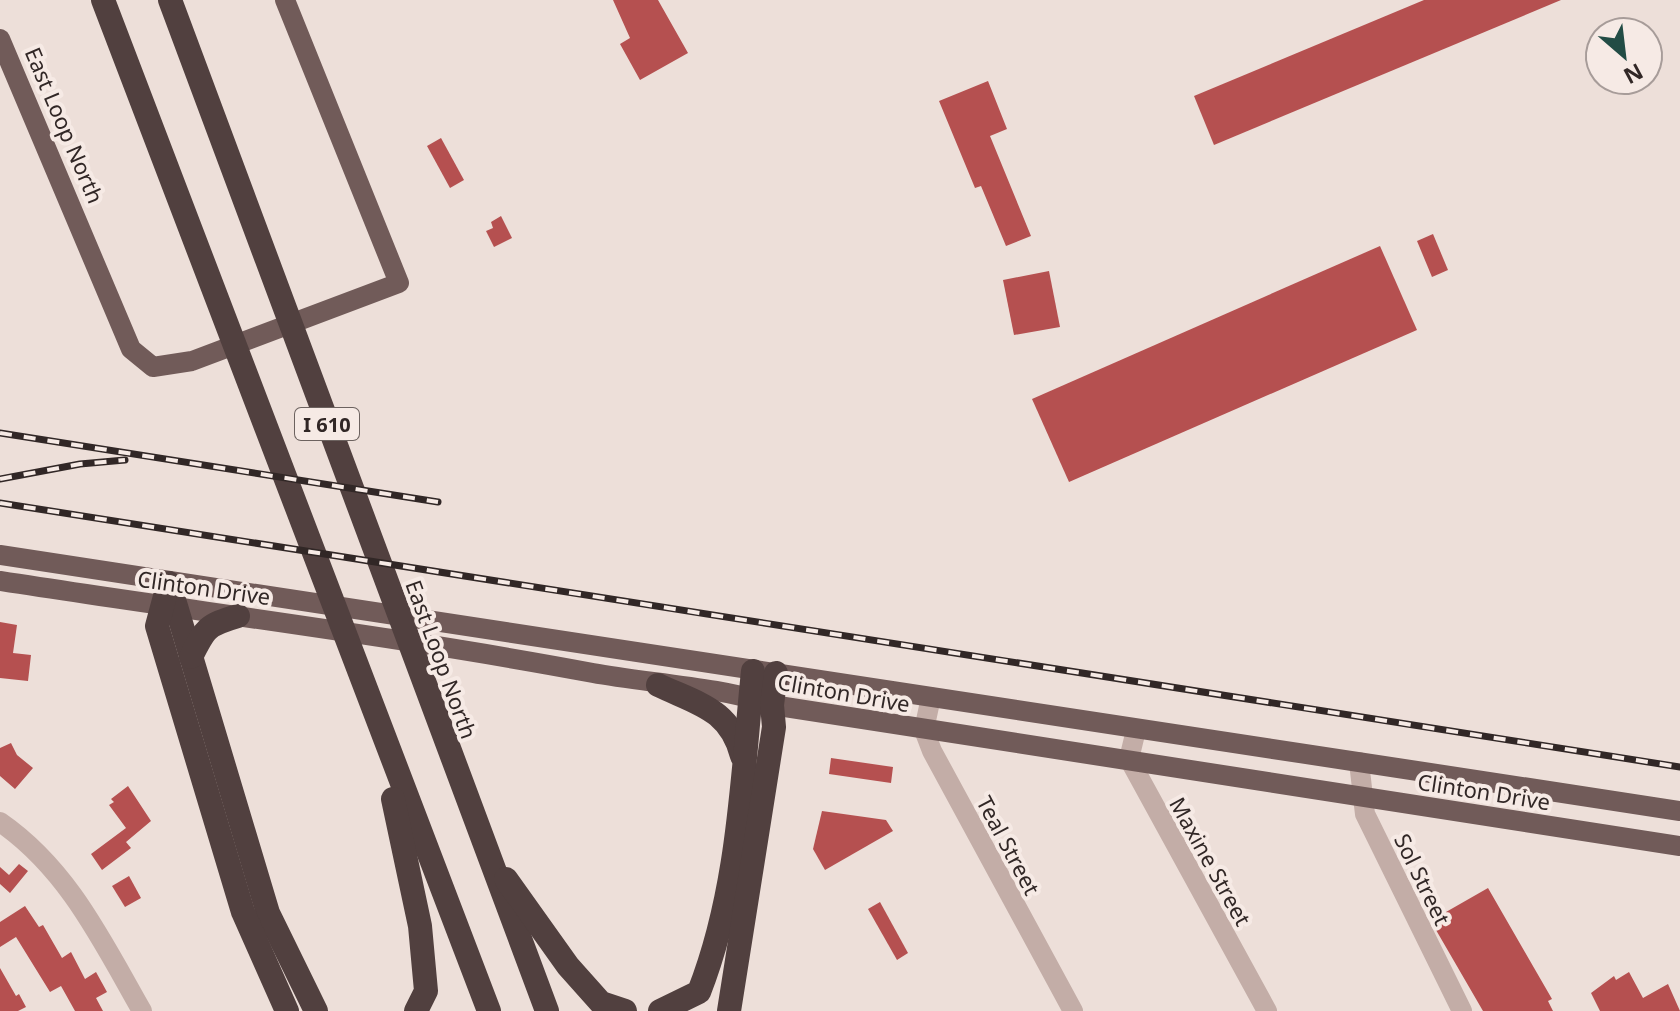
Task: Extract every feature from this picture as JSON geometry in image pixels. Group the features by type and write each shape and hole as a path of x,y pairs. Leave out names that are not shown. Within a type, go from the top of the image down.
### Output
{"highway":[{"name":"I 610","path":"103,0 489,1011"},
{"name":"East Loop North","path":"170,0 547,1011"},
{"path":"168,599 191,657 268,913 316,1011"},
{"path":"168,599 157,626 243,912 287,1011"},
{"path":"191,657 203,631 212,623 238,616"},
{"path":"660,1011 699,992 715,950 764,672"},
{"path":"658,685 720,714 737,736 746,772"},
{"path":"729,1011 774,727 761,701"},
{"path":"375,714 420,926 426,991 416,1011"},
{"path":"485,849 576,975 601,1003 625,1011"}],"main road":[{"name":"East Loop North","path":"0,39 131,349 153,367 192,361 399,283 285,0"},
{"name":"Clinton Drive","path":"0,555 238,616 469,650 924,730 1129,759 1680,846"},
{"name":"Clinton Drive","path":"0,581 168,599 290,600 1680,811"}],"street":[{"path":"924,730 931,697"},
{"name":"Teal Street","path":"924,730 1073,1011"},
{"path":"1129,759 1136,730"},
{"name":"Maxine Street","path":"1129,759 1267,1011"},
{"name":"Sol Street","path":"1359,762 1365,814 1404,900 1462,1011"},
{"path":"0,822 40,853 68,886 138,1010"}],"building":[{"path":"613,0 658,0 688,53 640,80 620,44 630,38"},
{"path":"1424,0 1561,0 1214,145 1194,96"},
{"path":"988,81 1007,129 990,136 1031,236 1006,246 981,186 975,188 939,101"},
{"path":"441,138 464,180 450,188 427,146"},
{"path":"501,216 512,238 494,247 486,231 493,228 491,222"},
{"path":"1433,234 1448,270 1432,277 1417,241"},
{"path":"1380,246 1417,330 1069,482 1032,399"},
{"path":"1049,271 1060,327 1014,335 1003,280"},
{"path":"0,622 17,625 13,653 31,655 28,681 0,678"},
{"path":"11,743 17,755 33,768 15,789 0,776 0,748"},
{"path":"831,758 893,767 891,783 829,774"},
{"path":"128,786 151,821 126,842 131,848 102,870 91,854 126,828 109,805 114,802 111,799"},
{"path":"822,811 886,820 893,831 825,870 813,849"},
{"path":"19,864 28,871 10,893 0,884 0,867 9,875"},
{"path":"129,876 141,898 125,907 112,886"},
{"path":"1488,888 1552,999 1548,1001 1553,1011 1483,1011 1436,930 1432,920"},
{"path":"880,902 908,953 897,960 868,909"},
{"path":"25,906 39,927 43,925 62,958 71,952 85,979 96,972 107,992 96,998 103,1011 75,1011 61,986 50,992 16,937 0,947 0,922"},
{"path":"0,968 26,1007 18,1011 0,1011"},
{"path":"1629,972 1643,998 1668,984 1680,1011 1600,1011 1591,993 1614,976 1616,980"}],"railway":[{"path":"0,433 438,502"},
{"path":"0,479 80,464 125,460"},
{"path":"0,503 1680,767"}]}
